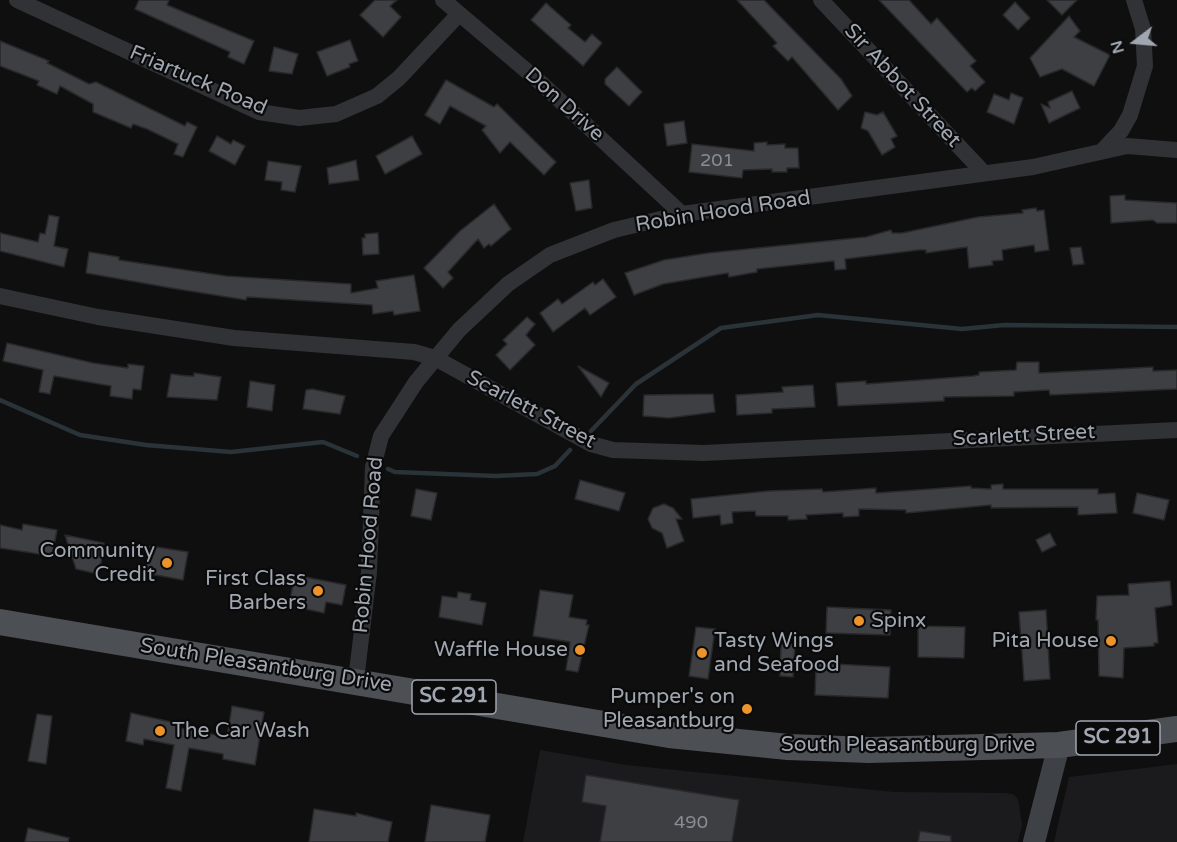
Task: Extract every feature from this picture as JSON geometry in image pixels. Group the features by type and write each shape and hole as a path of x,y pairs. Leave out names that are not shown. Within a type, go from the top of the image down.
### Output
{"main road":[{"name":"South Pleasantburg Drive","path":"0,622 356,680 669,735 788,747 869,750 1059,745 1177,729"},
{"path":"1034,842 1059,745"}],"street":[{"name":"Friartuck Road","path":"16,0 259,111 299,118 336,114 377,96 399,78 459,14"},
{"name":"Don Drive","path":"443,0 541,83 682,214"},
{"name":"Sir Abbot Street","path":"821,0 984,173"},
{"path":"1103,150 1121,131 1130,115 1146,66 1143,29 1134,0"},
{"name":"Robin Hood Road","path":"356,680 369,572 373,467 376,450 389,420 435,358 485,304 508,284 550,255 614,230 682,214 1033,167 1103,150 1143,145 1177,150"},
{"name":"Scarlett Street","path":"0,296 98,317 234,338 395,350 435,358 591,444 624,452 704,453 1177,430"}],"shaded area":[{"path":"540,750 626,765 894,792 1013,794 1018,799 1022,825 1018,842 523,842"},
{"path":"1177,764 1177,842 1054,842 1069,777"}],"building":[{"path":"139,0 169,0 167,5 254,41 244,64 228,57 230,52 135,9"},
{"path":"375,0 397,0 390,6 401,17 383,37 360,15"},
{"path":"737,0 764,0 841,79 852,96 838,110 792,57 788,61 773,46 777,43"},
{"path":"879,0 909,0 931,24 937,18 976,61 970,66 985,82 975,91 972,88 967,92"},
{"path":"1047,0 1077,0 1062,15"},
{"path":"1015,2 1030,18 1018,30 1003,15"},
{"path":"546,3 571,25 568,28 585,42 592,34 602,43 583,66 531,20"},
{"path":"1069,16 1080,31 1074,37 1110,55 1094,86 1062,69 1040,77 1030,58"},
{"path":"350,40 358,61 349,64 350,67 327,76 317,52"},
{"path":"0,41 49,61 47,63 89,84 96,82 185,126 187,122 197,127 183,157 174,154 178,144 147,129 133,124 131,128 93,112 93,104 60,86 57,94 37,85 39,81 0,66"},
{"path":"274,47 298,54 292,74 269,71"},
{"path":"617,67 642,92 629,106 605,84 605,79"},
{"path":"446,80 494,107 497,104 556,162 544,175 510,142 500,153 482,130 486,126 450,106 440,124 425,115"},
{"path":"1072,91 1080,108 1049,123 1041,104 1050,108 1048,102"},
{"path":"1011,93 1023,98 1014,124 987,112 994,94 1009,100"},
{"path":"865,112 877,115 883,112 897,136 891,139 895,147 882,155 868,131 861,128"},
{"path":"684,121 687,143 667,146 664,124"},
{"path":"217,136 231,144 233,140 245,146 235,165 209,151"},
{"path":"412,136 422,154 385,174 376,156"},
{"path":"767,142 767,145 785,144 785,148 798,148 799,168 787,168 787,172 772,172 772,169 743,170 742,178 689,172 692,144 754,151 754,143"},
{"path":"356,160 359,180 329,184 327,168"},
{"path":"268,161 301,166 295,192 281,190 282,182 265,180"},
{"path":"589,180 592,208 576,211 570,183"},
{"path":"1125,195 1125,200 1177,203 1177,223 1157,223 1153,220 1111,223 1110,196"},
{"path":"494,204 511,229 491,246 489,244 484,248 478,239 448,272 453,278 443,288 424,268 460,231"},
{"path":"1036,208 1037,211 1044,210 1049,250 1035,252 1034,245 1002,250 1003,260 992,261 993,265 969,268 967,247 926,253 926,250 919,250 845,259 846,269 835,270 834,261 757,269 757,272 729,277 728,273 663,284 634,295 625,273 664,260 708,253 866,237 891,230 892,233 902,233 978,217 1023,213 1022,210"},
{"path":"49,215 59,217 54,246 68,249 64,267 0,251 0,233 38,242 40,233 45,234"},
{"path":"378,233 379,254 363,255 362,238 365,238 365,234"},
{"path":"1081,247 1084,264 1073,265 1070,248"},
{"path":"89,252 119,257 119,260 226,276 351,284 351,293 378,288 376,281 414,275 420,311 394,315 393,311 373,314 372,305 247,297 246,300 86,273"},
{"path":"603,279 616,297 590,315 585,308 553,332 540,313 558,299 562,304 593,282 595,285"},
{"path":"527,317 535,324 526,335 535,345 510,370 496,355 507,344 503,340"},
{"path":"7,343 93,363 128,368 128,364 144,366 141,390 133,389 132,399 110,396 111,386 54,376 50,394 39,392 43,370 3,361"},
{"path":"1017,362 1039,362 1039,373 1153,367 1153,371 1177,370 1177,389 1050,395 1049,390 1014,392 1014,396 944,397 944,401 838,406 836,383 866,381 866,384 973,376 979,375 979,372 1016,370"},
{"path":"578,366 609,383 601,397"},
{"path":"194,373 221,377 217,400 167,397 171,374 194,376"},
{"path":"250,381 275,385 272,411 247,407"},
{"path":"813,385 815,407 772,409 772,413 737,415 736,395 783,392 782,387"},
{"path":"312,389 345,396 340,414 303,409 306,390"},
{"path":"713,394 715,412 669,418 643,416 644,395"},
{"path":"580,480 625,493 619,511 575,499"},
{"path":"1003,484 1003,489 1098,489 1098,494 1115,493 1117,513 1078,515 1078,507 991,508 991,505 906,513 906,510 859,509 859,516 843,517 843,513 806,515 807,519 788,520 788,516 756,516 755,511 732,512 733,523 721,525 720,515 693,518 691,499 768,491 822,489 823,492 876,488 876,493 971,486 971,488 991,489 991,485"},
{"path":"416,489 437,493 431,520 411,516"},
{"path":"1137,493 1169,500 1164,520 1133,513"},
{"path":"664,504 673,508 682,519 676,519 684,541 667,548 662,533 652,528 648,519 653,508"},
{"path":"23,524 57,530 52,556 0,548 0,525 22,530"},
{"path":"1050,533 1056,545 1042,552 1036,540"},
{"path":"65,535 104,543 101,563 94,573 76,569"},
{"name":"Community Credit","path":"150,546 188,552 183,580 145,573"},
{"name":"First Class Barbers","path":"295,575 346,585 342,605 326,602 324,613 297,607 298,602 290,600"},
{"path":"1170,581 1172,605 1155,608 1158,643 1154,643 1154,646 1124,648 1123,678 1099,676 1097,596 1129,595 1128,584"},
{"path":"540,590 573,595 569,617 587,620 586,625 589,625 578,672 566,670 570,642 533,636"},
{"path":"458,592 471,594 470,600 486,603 482,625 439,617 442,596 457,598"},
{"name":"Spinx","path":"827,607 891,610 890,635 826,633"},
{"path":"1046,610 1050,679 1024,681 1019,612"},
{"path":"918,626 965,627 964,658 918,657"},
{"name":"Tasty Wings and Seafood","path":"696,627 715,629 708,679 689,676"},
{"path":"781,644 795,644 793,677 780,676"},
{"name":"Spinx","path":"816,663 890,667 888,698 815,695"},
{"path":"232,706 264,712 255,765 223,759 223,754 189,748 181,791 166,788 174,745 144,739 143,745 126,741 131,713 180,724 179,728 227,737"},
{"path":"37,714 52,716 46,764 28,761"},
{"path":"586,775 739,800 732,842 600,842 606,806 582,802"},
{"path":"431,805 490,815 485,842 425,842"},
{"path":"314,809 356,816 356,813 392,822 388,842 309,842"},
{"path":"28,828 69,838 68,842 25,842"},
{"path":"920,831 951,836 951,842 918,842"}],"waterway":[{"path":"591,431 636,384 721,328 818,315 962,329 1004,325 1177,327"},
{"path":"0,400 80,435 146,445 231,452 323,442 357,456"},
{"path":"388,469 395,472 496,476 537,474 555,466 570,450"}],"place":[{"name":"Community Credit","path":"167,563"},
{"name":"First Class Barbers","path":"318,591"},
{"name":"Spinx","path":"859,621"},
{"name":"Pita House","path":"1111,641"},
{"name":"Waffle House","path":"580,650"},
{"name":"Tasty Wings and Seafood","path":"702,653"},
{"name":"Pumper's on Pleasantburg","path":"747,709"},
{"name":"The Car Wash","path":"160,731"}]}
